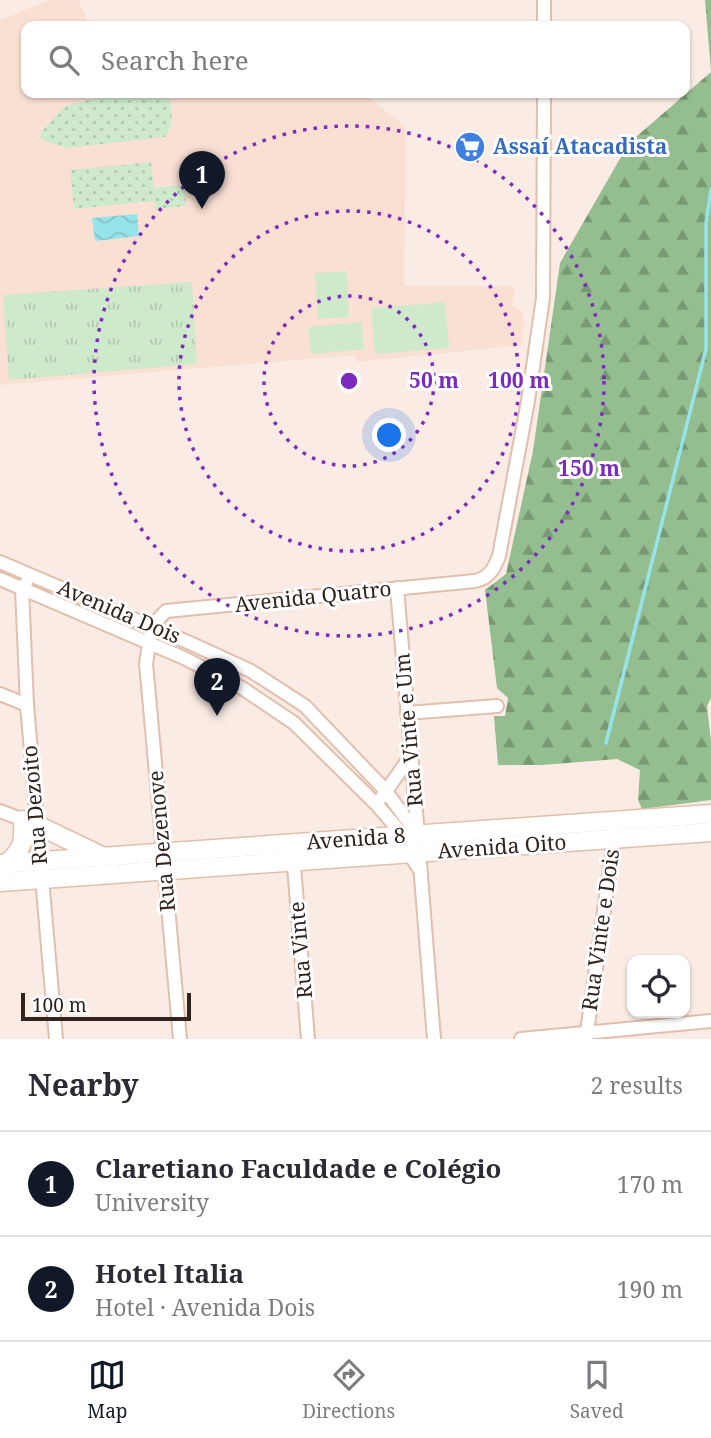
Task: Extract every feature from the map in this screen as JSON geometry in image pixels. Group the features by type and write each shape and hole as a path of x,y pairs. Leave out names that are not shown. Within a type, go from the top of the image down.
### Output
{"street":[{"path":"544,0 544,21"},
{"name":"Avenida Quatro","path":"152,626 166,611 480,580 491,573 499,556 528,401 543,297 544,98"},
{"path":"2,580 6,564"},
{"name":"Avenida Dois","path":"6,564 251,671 305,706 385,790 413,844"},
{"path":"22,589 32,575"},
{"name":"Avenida Dois","path":"2,580 184,658 242,688 294,723 413,844"},
{"name":"Rua Vinte e Um","path":"397,588 412,754 413,844 421,872 434,1039"},
{"name":"Rua Dezoito","path":"22,589 27,705 35,799 18,818 41,870 56,1039"},
{"name":"Rua Dezenove","path":"152,626 146,664 180,1039"},
{"path":"0,694 27,705"},
{"path":"407,713 497,706"},
{"path":"377,805 412,754"},
{"path":"18,818 35,799"},
{"path":"614,830 711,814"},
{"path":"18,818 104,857"},
{"path":"3,864 19,852 24,835 18,818"},
{"name":"Avenida Oito","path":"293,853 614,830 711,832"},
{"name":"Rua Vinte e Dois","path":"586,1036 614,830"},
{"name":"Avenida 8","path":"3,864 41,870 104,857 163,861 293,853"},
{"name":"Rua Vinte","path":"293,853 309,1039"},
{"path":"0,882 41,870 163,861"},
{"path":"521,1039 586,1036 711,1021"}],"shaded area":[{"path":"50,0 78,0 88,21 21,21 21,98 369,98 403,125 406,132 404,286 514,286 513,306 521,311 524,317 522,345 357,362 356,355 0,385 0,20"}],"green space":[{"path":"705,0 711,0 711,71"},
{"path":"711,72 711,698 707,706 711,742 711,800 642,809 638,800 640,770 617,759 542,765 498,765 494,716 505,716 508,698 497,688 485,590 506,574 533,451 560,263 629,143 681,98 690,98 690,90"},
{"path":"96,98 170,98 172,122 165,137 67,148 44,141 40,137 42,131 65,106"},
{"path":"151,162 154,188 184,185 186,206 156,209 154,201 74,209 70,170"},
{"path":"347,271 349,317 318,319 315,273"},
{"path":"192,282 197,364 9,380 3,295"},
{"path":"445,302 449,348 375,354 371,308"},
{"path":"361,322 364,349 311,354 308,327"}],"water":[{"path":"137,214 139,236 95,241 92,218"}],"waterway":[{"path":"606,743 706,349 706,223 711,189"}],"place":[{"name":"Assaí Atacadista","path":"470,147"},
{"name":"Claretiano Faculdade e Colégio","path":"202,209"},
{"name":"Hotel Italia","path":"217,716"}]}
